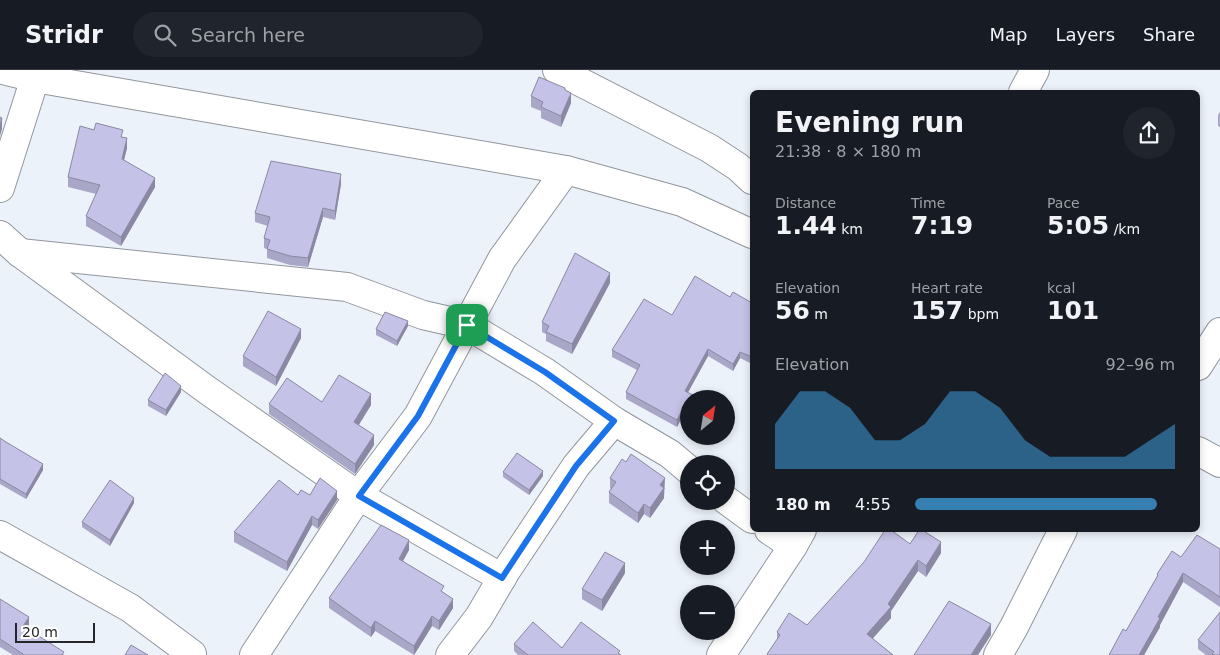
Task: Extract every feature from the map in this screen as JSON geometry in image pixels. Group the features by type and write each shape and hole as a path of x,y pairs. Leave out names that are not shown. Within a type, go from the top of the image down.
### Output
{"street":[{"path":"3,70 35,78 566,170 682,202 750,233"},
{"path":"556,70 709,148 738,167 750,178"},
{"path":"1024,90 1035,70"},
{"path":"0,188 35,78"},
{"path":"254,655 295,590 359,496 418,416 502,259 566,170"},
{"path":"10,244 347,287 423,315 467,325 545,372 614,421 670,454 680,462"},
{"path":"10,244 207,390 359,496 502,578"},
{"path":"1200,363 1220,332"},
{"path":"450,655 479,617 502,578 576,466 614,421"},
{"path":"1200,452 1220,463"},
{"path":"735,507 750,518"},
{"path":"721,655 797,538 776,532"},
{"path":"998,655 1062,532"},
{"path":"0,535 130,608 192,655"}],"building":[{"path":"539,77 565,88 565,90 571,93 561,116 541,107 543,102 531,96"},
{"path":"96,123 123,130 121,137 127,138 122,159 155,178 121,237 86,216 100,185 68,177 80,126 94,130"},
{"path":"271,161 341,174 335,211 323,208 308,258 290,256 267,249 270,240 264,238 270,217 255,213"},
{"path":"575,253 610,273 572,344 546,332 549,326 542,322"},
{"path":"695,276 730,297 733,292 750,302 750,356 740,352 733,364 708,349 686,390 680,390 680,414 677,420 626,392 640,365 612,350 644,299 672,315"},
{"path":"268,311 301,329 276,377 243,356"},
{"path":"385,312 408,321 397,341 376,329"},
{"path":"165,373 181,386 166,410 148,400"},
{"path":"339,375 371,394 354,422 374,435 355,464 269,404 287,378 322,402"},
{"path":"0,438 43,464 26,494 0,479"},
{"path":"517,453 543,471 529,490 503,472"},
{"path":"631,454 665,478 660,485 664,488 650,508 644,504 638,513 609,492 616,482 610,478 622,459 626,462"},
{"path":"320,478 337,491 318,520 312,516 287,562 234,532 279,480 298,495 301,490 310,495"},
{"path":"110,480 134,498 110,540 82,522"},
{"path":"381,525 409,540 399,559 444,586 441,591 453,599 439,621 432,616 414,646 375,621 371,628 329,598"},
{"path":"884,532 894,532 910,544 918,532 925,532 941,542 926,566 918,560 888,604 891,607 867,634 893,655 767,654 780,635 777,632 789,613 807,625 864,562"},
{"path":"1197,535 1220,549 1220,597 1183,573 1139,655 1109,655 1123,629 1126,631 1157,574 1172,551 1181,557"},
{"path":"605,552 625,563 602,600 582,589"},
{"path":"0,599 29,617 23,626 64,652 62,655 22,655 0,639"},
{"path":"949,601 991,624 971,655 914,655"},
{"path":"1220,612 1220,655 1214,655 1212,654 1214,652 1198,640"},
{"path":"533,622 562,648 581,622 620,651 618,653 621,655 528,655 514,644"},
{"path":"131,645 148,655 125,655"}],"route":[{"path":"467,325 545,372 614,421 576,466 502,578 359,496 418,416 467,325"}]}
